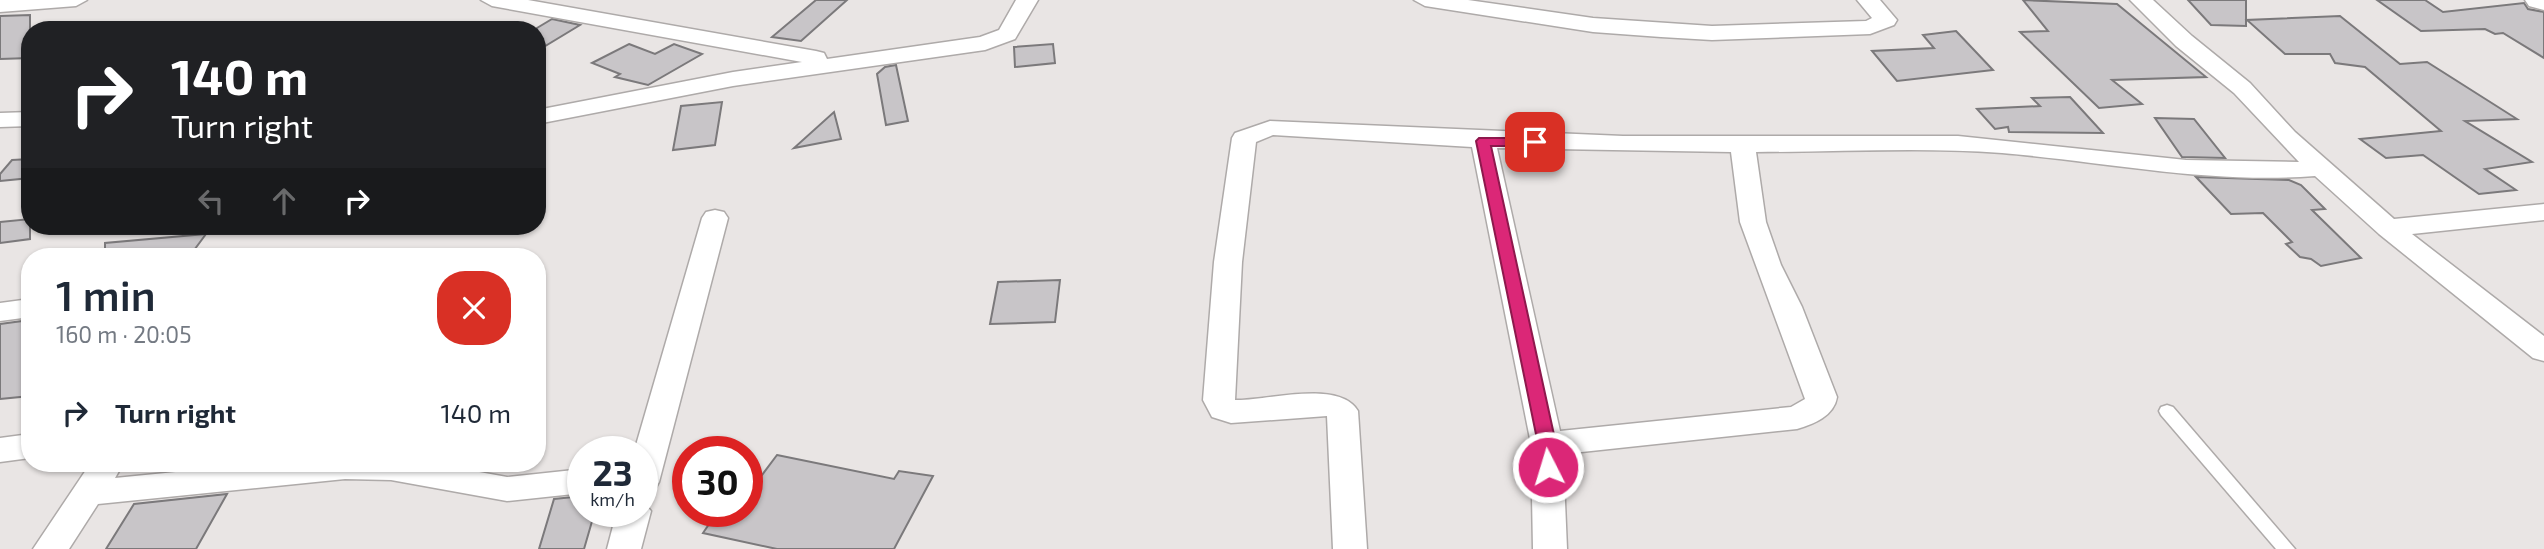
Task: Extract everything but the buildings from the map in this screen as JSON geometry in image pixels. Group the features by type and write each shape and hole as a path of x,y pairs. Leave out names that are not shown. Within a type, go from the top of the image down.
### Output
{"street":[{"path":"0,6 76,0"},
{"path":"492,0 792,55 850,62"},
{"path":"546,115 733,79 998,39 1013,27 1027,0"},
{"path":"1425,0 1541,8 1593,25 1712,33 1871,27 1883,24 1886,20 1868,0"},
{"path":"2141,0 2184,41 2256,101 2273,124 2388,228 2544,351"},
{"path":"2538,0 2544,2"},
{"path":"0,120 21,119"},
{"path":"1350,549 1342,411 1331,404 1231,412 1223,409 1219,400 1228,262 1244,138 1270,128 1483,141 1743,145 1895,141 1984,145 2183,166 2281,173 2348,191"},
{"path":"1483,141 1547,444 1550,549"},
{"path":"1547,444 1797,418 1821,405 1821,397 1788,307 1767,265 1753,222 1743,145"},
{"path":"2281,173 2322,168"},
{"path":"2388,228 2544,212"},
{"path":"654,436 715,218"},
{"path":"0,312 21,309"},
{"path":"0,450 21,447"},
{"path":"50,549 102,472"},
{"path":"88,493 296,472"},
{"path":"413,472 507,489 567,483"},
{"path":"624,549 630,527"}],"lane":[{"path":"2167,411 2286,549"}],"route":[{"path":"1535,142 1483,141 1547,444 1548,467"}]}
